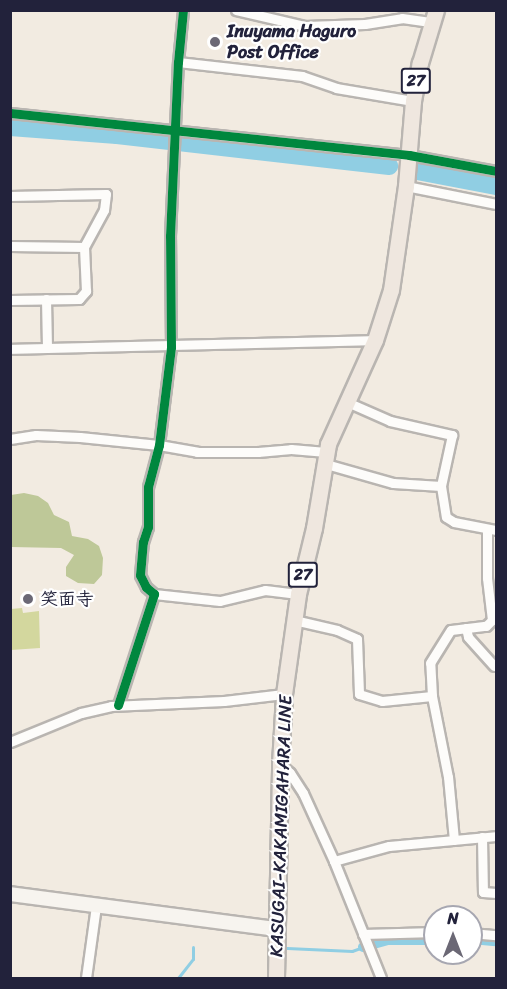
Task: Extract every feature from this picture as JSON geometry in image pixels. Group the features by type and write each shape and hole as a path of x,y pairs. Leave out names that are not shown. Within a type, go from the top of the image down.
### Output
{"main road":[{"name":"KASUGAI-KAKAMIGAHARA LINE","path":"276,978 280,765 284,694 298,594 326,458 347,402 375,340 396,268 413,101 420,63 434,16"},
{"path":"10,894 276,929"}],"street":[{"path":"183,10 178,62 170,236 171,347 159,445 148,486 148,527 143,542 140,575 146,587 154,594 220,601 265,590 298,594"},
{"path":"236,10 305,26 323,27 434,16"},
{"path":"178,62 303,76 336,88 413,101"},
{"path":"10,113 409,154 496,171"},
{"path":"406,186 496,204"},
{"path":"10,196 106,194 105,210 84,246 86,291 79,299 10,300"},
{"path":"10,246 84,246"},
{"path":"46,299 47,348"},
{"path":"10,350 375,340"},
{"path":"347,402 390,421 452,435 441,486 446,517 454,522 492,530 492,620 486,626 451,630 430,663 432,696 448,777 454,840"},
{"path":"10,440 36,435 159,445 197,452 258,453 291,449 326,458 393,483 441,486"},
{"path":"118,705 154,594"},
{"path":"294,620 337,630 357,639 359,694 382,700 432,696"},
{"path":"466,628 468,637 494,666"},
{"path":"10,741 81,713 118,705 224,700 284,694"},
{"path":"280,765 297,782 334,861 381,978"},
{"path":"334,861 377,848 496,836"},
{"path":"482,837 483,892 496,893"},
{"path":"86,978 96,906"},
{"path":"363,934 423,932"}],"green space":[{"path":"24,493 38,496 48,503 54,515 69,522 72,536 88,539 99,546 103,558 102,575 94,584 78,583 66,576 66,567 74,555 61,548 11,547 11,495"},
{"path":"22,608 23,613 39,611 40,648 11,650 11,609"}],"waterway":[{"path":"10,127 117,135 389,166"},
{"path":"417,171 496,186"},
{"path":"363,947 388,940 423,940"},
{"path":"483,940 496,941"},
{"path":"178,978 193,959 193,947"},
{"path":"287,948 352,951 363,947"}],"cycle path":[{"path":"118,705 154,594 146,587 140,575 143,542 148,527 148,487 159,445 171,347 170,236 178,62 183,10"},
{"path":"10,113 409,155 496,171"}],"place":[{"name":"Inuyama Haguro Post Office","path":"215,42"},
{"name":"笑面寺","path":"28,599"}]}
